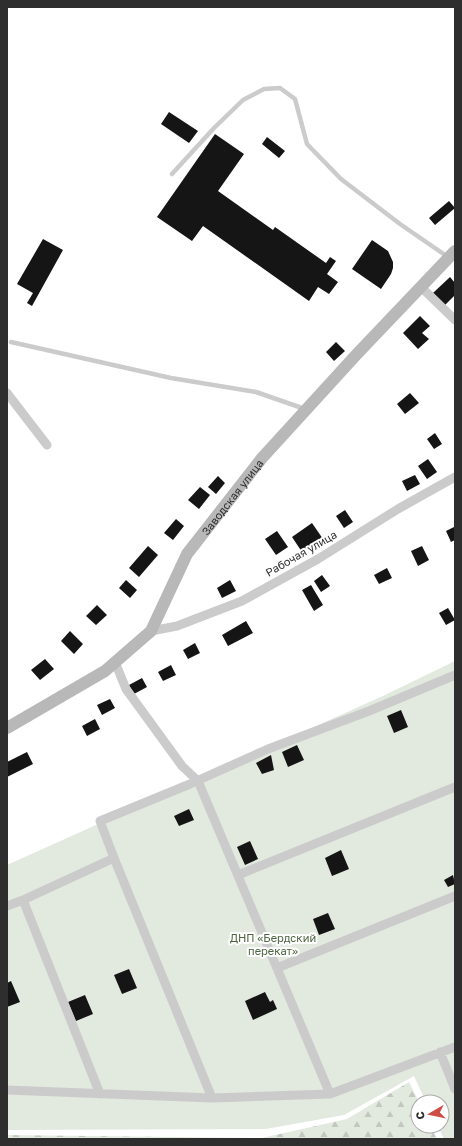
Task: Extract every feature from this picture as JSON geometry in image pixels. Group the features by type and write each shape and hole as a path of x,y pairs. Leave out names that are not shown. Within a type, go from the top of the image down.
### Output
{"street":[{"name":"Заводская улица","path":"7,728 105,671 151,631 187,554 262,458 356,355 452,255"},
{"path":"421,287 455,320"},
{"path":"7,393 47,444"},
{"name":"Рабочая улица","path":"151,631 177,626 242,601 318,559 398,509 455,476"},
{"path":"115,662 126,689 182,766 198,781 330,1094"},
{"path":"212,1098 100,821 198,781 268,749 455,675"},
{"path":"238,875 455,787"},
{"path":"7,906 114,858"},
{"path":"277,968 455,896"},
{"path":"23,900 100,1094"},
{"path":"7,1090 212,1098 330,1094 455,1047"},
{"path":"440,1052 455,1089"}],"lane":[{"path":"172,174 214,128 243,100 264,89 280,88 295,99 307,144 341,179 400,224 452,255"},
{"path":"11,342 171,378 256,392 306,410"}],"green space":[{"name":"ДНП «Бердский перекат»","path":"455,661 455,1139 444,1139 442,1134 450,1134 450,1094 422,1094 414,1076 344,1115 266,1129 7,1130 7,865 385,695"},
{"path":"409,1082 415,1094 410,1094 410,1134 434,1134 437,1139 7,1139 7,1135 262,1138 347,1119"}],"building":[{"path":"169,112 198,131 189,143 161,124"},
{"path":"215,134 244,154 218,191 273,230 275,227 326,263 330,257 336,261 327,274 338,282 329,294 318,287 309,301 203,226 192,241 157,217"},
{"path":"267,137 285,151 279,158 262,144"},
{"path":"449,201 455,208 435,225 429,218"},
{"path":"43,239 63,250 32,306 27,303 33,293 17,284"},
{"path":"372,240 388,251 393,262 391,274 381,289 352,269"},
{"path":"450,277 455,283 455,295 445,305 433,293"},
{"path":"420,316 430,326 422,333 429,339 418,349 403,333"},
{"path":"336,342 345,351 334,361 326,352"},
{"path":"410,393 419,403 405,414 397,404"},
{"path":"435,433 442,444 434,449 427,439"},
{"path":"428,459 437,472 427,479 418,466"},
{"path":"415,475 420,484 407,491 402,481"},
{"path":"218,476 225,483 216,494 208,487"},
{"path":"200,487 210,495 199,509 188,500"},
{"path":"345,510 353,522 344,528 336,516"},
{"path":"176,519 184,526 173,540 164,533"},
{"path":"312,523 323,539 302,552 292,537"},
{"path":"454,527 455,540 451,542 446,531"},
{"path":"277,531 288,547 276,555 265,539"},
{"path":"148,546 158,555 139,577 129,568"},
{"path":"422,546 429,560 418,566 411,551"},
{"path":"387,568 392,578 379,584 374,575"},
{"path":"322,575 330,586 321,592 314,581"},
{"path":"126,580 137,590 130,598 119,588"},
{"path":"230,580 236,591 222,598 217,588"},
{"path":"311,585 323,605 314,611 302,590"},
{"path":"97,605 107,615 96,625 86,616"},
{"path":"448,608 455,620 446,625 439,613"},
{"path":"246,621 253,633 228,646 222,635"},
{"path":"70,631 83,644 74,654 61,641"},
{"path":"195,643 200,653 188,659 183,650"},
{"path":"45,659 54,669 40,680 31,670"},
{"path":"171,665 176,675 163,681 158,672"},
{"path":"142,678 147,687 134,694 129,685"},
{"path":"110,699 115,708 102,715 97,705"},
{"path":"401,710 408,727 394,733 387,716"},
{"path":"95,719 100,729 87,736 82,726"},
{"path":"297,745 304,760 288,767 282,752"},
{"path":"27,752 33,764 7,777 7,762"},
{"path":"271,755 274,770 262,774 256,763"},
{"path":"189,809 194,820 179,826 174,816"},
{"path":"250,841 258,859 245,865 237,847"},
{"path":"341,850 349,869 332,876 325,858"},
{"path":"453,875 455,884 448,887 444,880"},
{"path":"328,913 335,929 319,935 313,919"},
{"path":"129,969 137,988 122,994 114,975"},
{"path":"11,981 20,1002 7,1007 7,983"},
{"path":"265,992 270,1002 273,1000 277,1009 253,1020 245,1001"},
{"path":"85,995 93,1014 76,1021 68,1002"}]}
